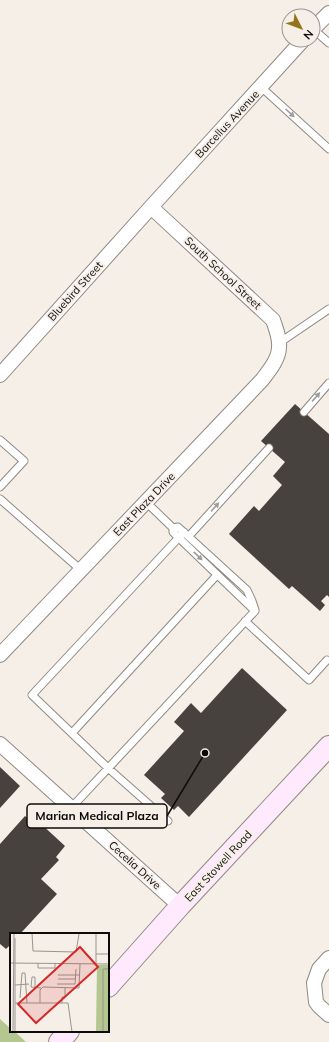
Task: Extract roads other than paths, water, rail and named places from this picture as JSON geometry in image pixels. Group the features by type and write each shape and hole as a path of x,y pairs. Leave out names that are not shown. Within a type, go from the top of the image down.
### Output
{"main road":[{"name":"East Stowell Road","path":"109,986 180,906 329,746"},
{"path":"59,1042 67,1032"}],"street":[{"path":"321,21 329,13"},
{"name":"Barcellus Avenue","path":"151,207 297,48"},
{"name":"South School Street","path":"151,207 273,320 278,334 279,346"},
{"name":"Bluebird Street","path":"0,375 151,207"},
{"name":"East Plaza Drive","path":"0,655 262,380 274,365 279,346"},
{"name":"Cecelia Drive","path":"0,744 180,906"},
{"path":"329,958 319,969 314,983 316,1002 329,1015"}],"lane":[{"path":"321,36 329,43"},
{"path":"261,87 329,149"},
{"path":"279,346 329,309"},
{"path":"304,412 329,383"},
{"path":"0,440 24,461 0,487"},
{"path":"168,821 108,768 32,695 178,537 186,534 269,448"},
{"path":"0,499 81,570"},
{"path":"146,502 173,528 173,532 255,611"},
{"path":"173,528 178,527 247,590 255,611"},
{"path":"72,733 217,575"},
{"path":"71,808 255,611"},
{"path":"245,621 310,680 327,660"}],"place":[{"name":"Marian Medical Plaza","path":"205,753"}]}
